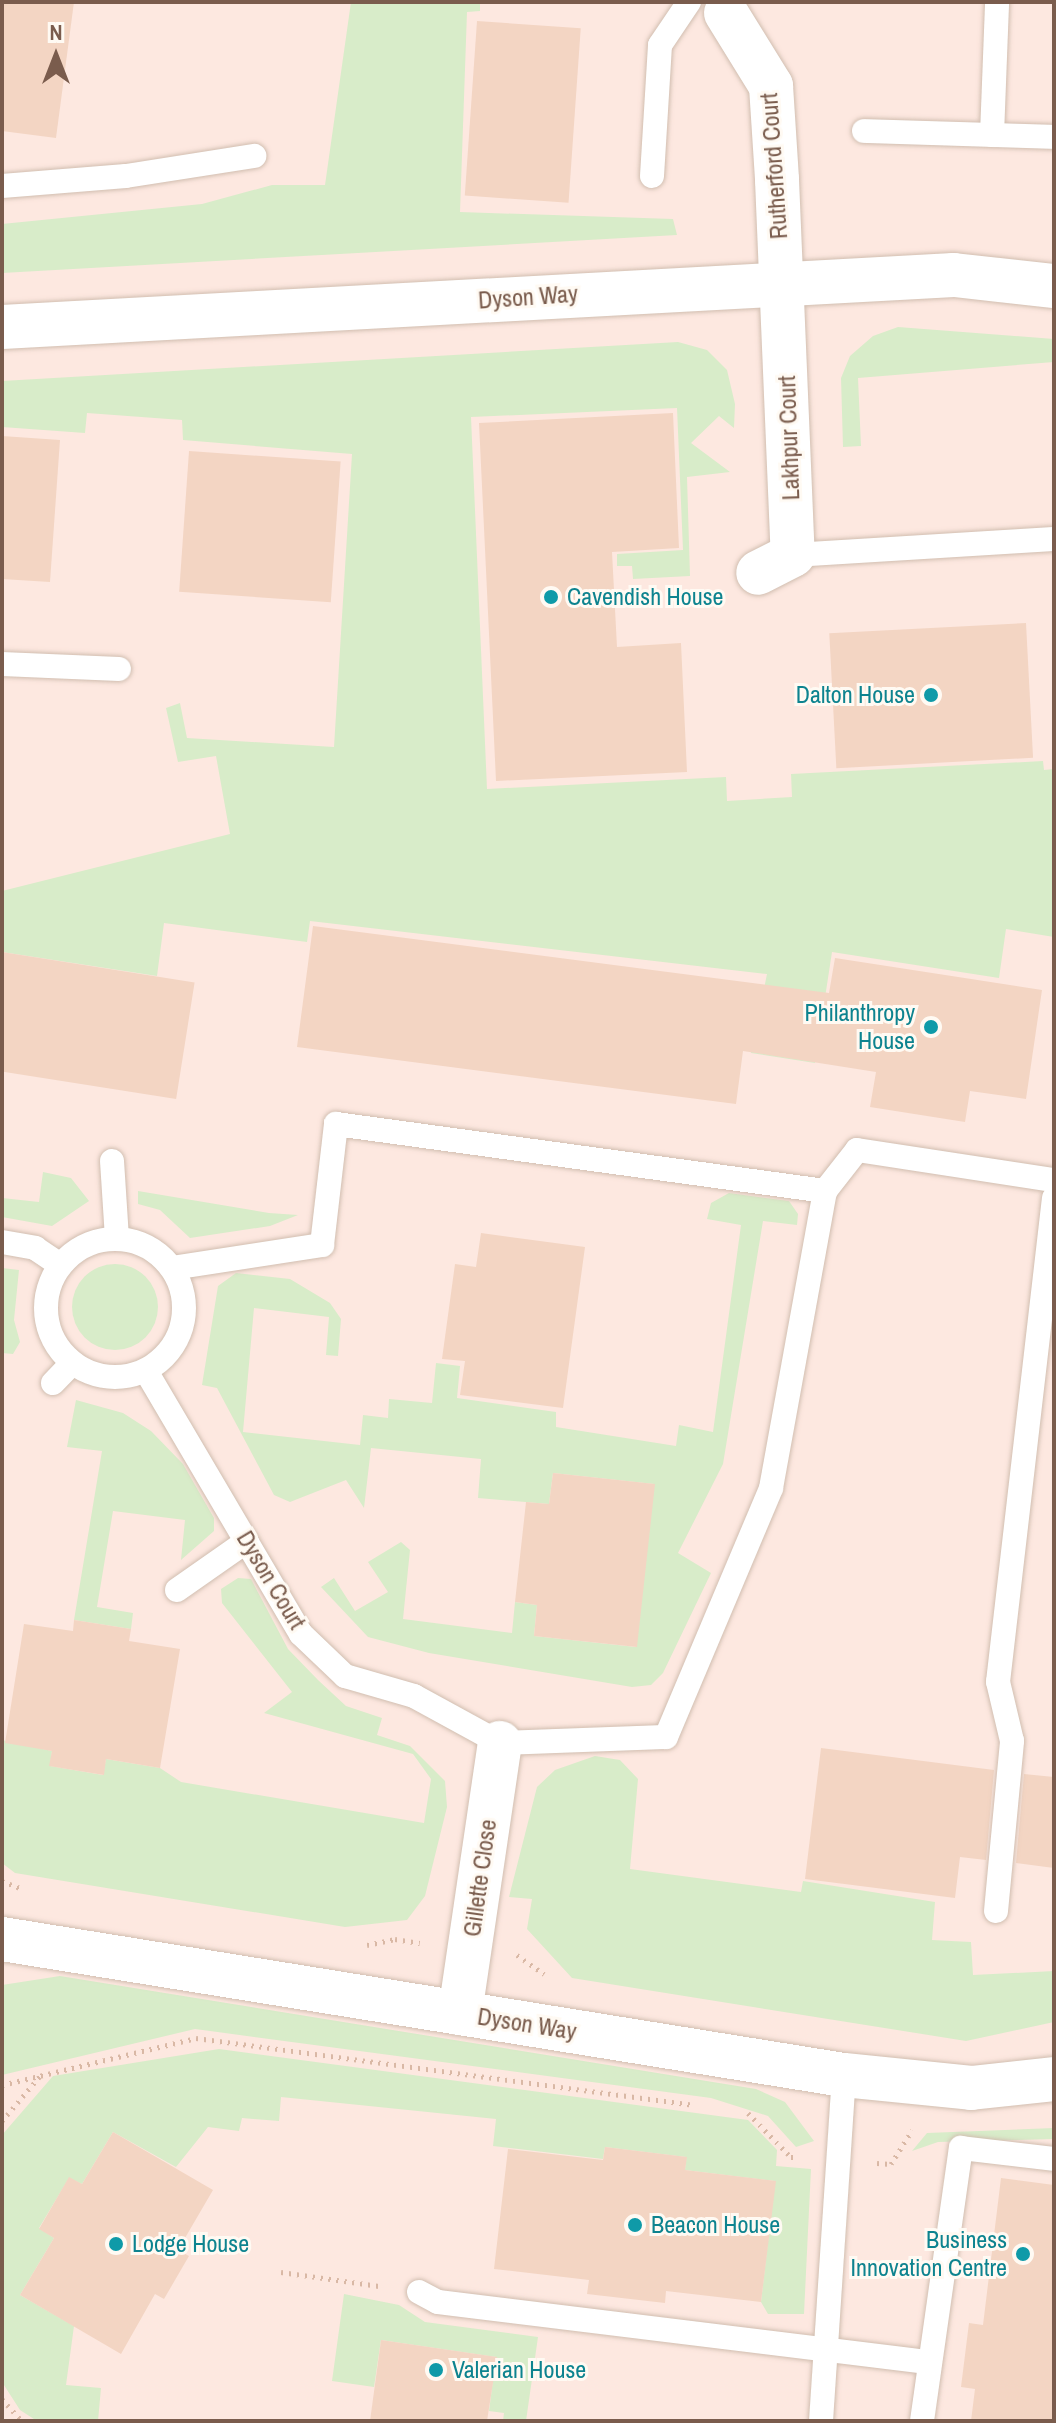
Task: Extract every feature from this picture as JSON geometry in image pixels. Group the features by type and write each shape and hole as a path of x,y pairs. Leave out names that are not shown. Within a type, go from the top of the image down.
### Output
{"street":[{"name":"Rutherford Court","path":"720,5 771,86 782,282"},
{"name":"Dyson Way","path":"2,327 954,275 1054,286"},
{"name":"Lakhpur Court","path":"775,564 782,282"},
{"name":"Gillette Close","path":"460,2013 500,1743"},
{"name":"Dyson Way","path":"2,1939 844,2075 971,2088 1054,2079"}],"lane":[{"path":"992,135 997,2"},
{"path":"652,176 660,45 720,5"},
{"path":"864,131 1054,137"},
{"path":"2,186 126,176 254,156"},
{"path":"775,564 1054,539"},
{"path":"2,664 119,669"},
{"path":"172,1268 322,1245 336,1124 825,1191"},
{"path":"500,1743 666,1737 712,1640 771,1488 825,1191 857,1150 1054,1180"},
{"path":"112,1161 117,1239"},
{"path":"996,1911 1012,1741 998,1682 1054,1198"},
{"path":"117,1239 138,1242 172,1268 184,1313 165,1357 146,1371 108,1377 72,1363 52,1337 45,1306 60,1265 95,1241 117,1239"},
{"path":"2,1242 35,1248 60,1265"},
{"path":"53,1383 72,1363"},
{"name":"Dyson Court","path":"146,1371 301,1634 345,1676 414,1696 500,1743"},
{"path":"177,1590 247,1541"},
{"path":"821,2421 842,2160 844,2075"},
{"path":"922,2421 961,2148 1054,2159"},
{"path":"419,2292 438,2302 929,2362"}],"path":[{"path":"2,2085 196,2038 699,2106"},
{"path":"2,2121 41,2075"},
{"path":"738,2112 750,2113 791,2157 891,2164 912,2129 926,2129"},
{"path":"281,2272 419,2292"},
{"path":"2,2399 22,2421"}],"shaded area":[{"path":"2,2 1054,2 1054,2421 2,2421"}],"green space":[{"path":"351,2 480,2 480,11 467,12 460,212 673,219 677,235 2,273 2,224 202,204 272,185 325,185"},
{"path":"898,327 1054,339 1054,362 858,378 861,446 843,447 841,378 850,356 873,336"},
{"path":"678,342 707,350 727,370 735,404 734,428 719,416 691,443 730,472 687,477 690,576 633,579 632,566 617,566 617,554 683,550 677,408 471,417 487,789 726,777 727,801 792,797 791,774 1043,761 1044,770 1054,769 1054,937 1006,929 999,978 832,952 815,1063 751,1053 767,974 310,921 307,942 164,923 157,976 2,952 2,891 230,834 216,756 178,762 166,708 180,703 187,738 334,747 352,454 183,440 182,420 87,413 85,433 2,427 2,381"},
{"path":"43,1172 71,1178 89,1201 52,1226 2,1217 2,1198 39,1202"},
{"path":"138,1191 298,1215 270,1226 190,1238 160,1210 138,1204"},
{"path":"729,1193 789,1201 798,1214 797,1225 763,1221 723,1464 678,1553 711,1573 663,1673 651,1685 632,1687 429,1653 368,1637 321,1587 334,1578 355,1611 388,1592 368,1562 401,1542 410,1550 403,1619 512,1633 515,1602 537,1605 534,1636 636,1647 654,1484 553,1473 549,1504 478,1498 481,1459 371,1448 364,1508 346,1480 290,1502 274,1495 217,1388 202,1385 218,1286 236,1273 290,1279 330,1303 341,1319 338,1356 326,1355 329,1317 254,1308 243,1432 360,1445 363,1415 388,1418 389,1399 432,1403 436,1363 460,1366 457,1398 556,1412 556,1427 676,1446 679,1425 713,1432 741,1225 707,1219 711,1203"},
{"path":"115,1264 139,1271 151,1283 158,1307 151,1331 139,1343 115,1350 91,1343 79,1331 72,1307 79,1283 91,1271"},
{"path":"2,1268 19,1270 14,1320 20,1342 13,1354 2,1353"},
{"path":"76,1400 123,1413 151,1431 183,1464 214,1518 214,1531 181,1560 185,1520 113,1511 97,1607 133,1613 131,1629 74,1620 102,1451 67,1447"},
{"path":"238,1578 251,1579 288,1649 318,1680 346,1706 382,1718 377,1735 410,1746 445,1781 447,1807 425,1896 407,1920 345,1927 15,1873 2,1863 2,1740 52,1751 50,1766 103,1775 106,1759 160,1768 181,1782 424,1823 431,1779 413,1754 264,1713 292,1692 222,1603 221,1589"},
{"path":"595,1756 620,1760 638,1779 630,1869 801,1892 803,1881 935,1902 932,1940 971,1942 973,1975 1054,1971 1054,2022 966,2041 572,1978 527,1929 532,1899 509,1897 537,1787 555,1770"},
{"path":"60,1976 756,2089 785,2102 814,2141 796,2147 768,2116 711,2098 195,2029 2,2075 2,1985"},
{"path":"219,2049 748,2120 777,2150 776,2166 811,2169 804,2314 768,2314 761,2302 775,2181 685,2170 686,2157 605,2147 603,2159 493,2146 496,2119 281,2097 279,2121 242,2118 239,2131 208,2127 176,2167 113,2132 82,2184 69,2178 39,2228 54,2238 20,2295 74,2326 66,2385 101,2388 98,2421 37,2421 20,2410 2,2382 2,2135 53,2076"},
{"path":"1054,2128 1054,2139 938,2142 912,2151 927,2133"},
{"path":"344,2294 399,2305 425,2322 538,2337 526,2421 503,2421 504,2413 489,2411 496,2357 381,2340 374,2387 332,2381"}],"building":[{"path":"2,2 74,2 56,138 2,131"},
{"path":"477,21 581,28 569,203 465,196"},
{"name":"Cavendish House","path":"673,413 679,548 612,552 617,647 681,643 687,772 496,781 479,423"},
{"path":"2,436 60,440 50,582 2,579"},
{"path":"189,451 341,462 331,602 179,592"},
{"name":"Dalton House","path":"1026,623 1033,758 836,768 829,633"},
{"path":"313,926 829,993 835,958 1042,990 1026,1099 970,1091 965,1122 870,1107 876,1072 743,1051 736,1104 297,1047"},
{"path":"2,952 195,983 176,1099 2,1071"},
{"path":"481,1233 585,1247 563,1408 460,1395 465,1361 442,1359 455,1264 476,1267"},
{"path":"553,1473 655,1484 637,1647 534,1636 537,1605 515,1602 526,1502 549,1504"},
{"path":"74,1620 131,1629 129,1641 180,1649 160,1768 106,1759 104,1775 49,1766 52,1751 5,1743 24,1624 73,1631"},
{"path":"821,1748 994,1770 986,1860 960,1857 955,1898 805,1879"},
{"path":"1024,1774 1054,1777 1054,1868 1016,1863"},
{"name":"Lodge House","path":"113,2132 213,2190 178,2250 189,2256 164,2299 155,2294 121,2354 20,2295 54,2238 39,2229 69,2177 82,2184"},
{"name":"Beacon House","path":"605,2147 687,2157 685,2170 776,2181 761,2302 666,2291 665,2303 587,2294 589,2280 494,2269 508,2149 603,2160"},
{"name":"Business Innovation Centre","path":"1001,2178 1054,2185 1054,2421 971,2421 975,2389 961,2387 969,2323 983,2325"},
{"name":"Valerian House","path":"381,2340 497,2357 487,2421 370,2421"}],"place":[{"name":"Cavendish House","path":"551,597"},
{"name":"Dalton House","path":"931,695"},
{"name":"Philanthropy House","path":"931,1027"},
{"name":"Beacon House","path":"635,2225"},
{"name":"Lodge House","path":"116,2244"},
{"name":"Business Innovation Centre","path":"1023,2254"},
{"name":"Valerian House","path":"436,2370"}]}
